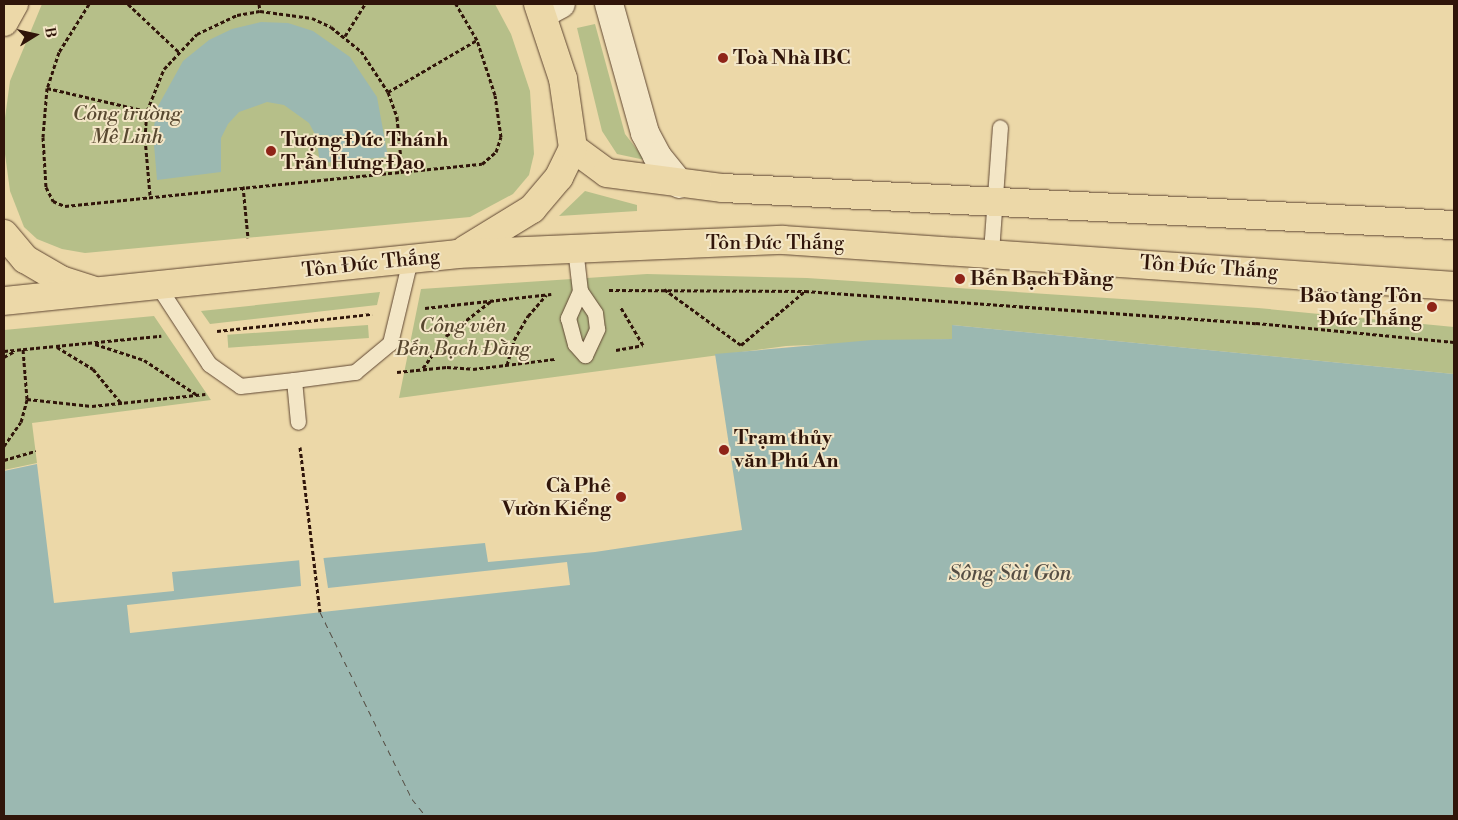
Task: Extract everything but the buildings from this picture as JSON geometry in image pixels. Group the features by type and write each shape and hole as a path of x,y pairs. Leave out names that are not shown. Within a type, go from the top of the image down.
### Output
{"main road":[{"path":"4,22 14,4"},
{"path":"457,254 532,209 560,177 573,148 563,79 548,7"},
{"path":"573,148 606,173 680,184 1454,224"},
{"path":"4,234 25,259 61,280 97,292"},
{"name":"Tôn Đức Thắng","path":"4,301 457,254 783,240 991,252 1454,286"}],"street":[{"path":"609,4 645,133 657,156 680,184"}],"lane":[{"path":"991,252 1000,127"},
{"path":"575,248 580,291 595,314 597,329 585,355 575,344 568,318 580,291"},
{"path":"158,286 209,364 240,386 355,372 390,343 410,260"},
{"path":"294,380 298,422"}],"path":[{"path":"89,4 59,52 47,88 43,137 46,187 53,201 65,206 150,195 482,164 496,152 501,137 495,95 477,40 456,4"},
{"path":"128,4 179,52"},
{"path":"259,4 260,12"},
{"path":"345,36 365,4"},
{"path":"150,195 145,138 147,111 164,70 196,34 216,23 260,12 312,18 345,36 375,70 388,92 397,117 402,171"},
{"path":"388,92 477,40"},
{"path":"47,88 147,111"},
{"path":"243,186 248,238"},
{"path":"663,289 741,346 805,291"},
{"path":"611,297 605,290 805,291 1256,323 1454,342"},
{"path":"4,351 189,334 580,291"},
{"path":"508,365 514,340 528,316 546,295"},
{"path":"423,368 446,336 493,300"},
{"path":"393,373 423,368 508,365 643,345 618,303"},
{"path":"91,343 144,360 197,394"},
{"path":"56,346 93,369 122,404"},
{"path":"4,446 21,422 27,399 23,349"},
{"path":"4,357 18,350"},
{"path":"27,399 92,406 207,393"},
{"path":"298,422 320,612"},
{"path":"4,460 36,451"}],"green space":[{"name":"Công trường Mê Linh","path":"42,4 495,4 511,34 530,91 534,154 529,175 513,194 470,217 85,253 62,249 37,239 24,227 10,191 5,154 5,118 10,81"},
{"path":"595,24 625,134 645,160 617,154 602,131 577,28"},
{"path":"585,191 637,205 637,211 559,216"},
{"name":"Công viên Bến Bạch Đằng","path":"647,274 807,278 1258,308 1454,327 1454,374 952,325 952,339 786,346 399,398 421,289"},
{"path":"380,292 377,305 210,324 201,311"},
{"path":"154,316 211,400 32,423 37,463 4,470 4,330"},
{"path":"368,325 369,338 228,348 227,335"}],"water":[{"path":"261,22 288,23 313,31 350,57 377,97 388,157 320,163 316,136 309,123 284,105 267,102 239,112 228,124 221,138 221,172 157,180 153,133 157,108 183,61 209,40 232,29"},
{"name":"Sông Sài Gòn","path":"952,325 1454,374 1454,816 4,816 4,471 37,464 54,603 174,591 172,572 485,543 488,562 595,552 742,530 715,354 872,340 952,339"}],"pier":[{"path":"323,555 328,588 567,562 570,585 130,633 127,605 301,586 299,558"}],"ferry route":[{"path":"320,612 412,799 426,816"}],"place":[{"name":"Toà Nhà IBC","path":"723,58"},
{"name":"Tượng Đức Thánh Trần Hưng Đạo","path":"271,151"},
{"name":"Bến Bạch Đằng","path":"960,279"},
{"name":"Bảo tàng Tôn Đức Thắng","path":"1432,307"},
{"name":"Trạm thủy văn Phú An","path":"724,450"},
{"name":"Cà Phê Vườn Kiểng","path":"621,497"}]}
